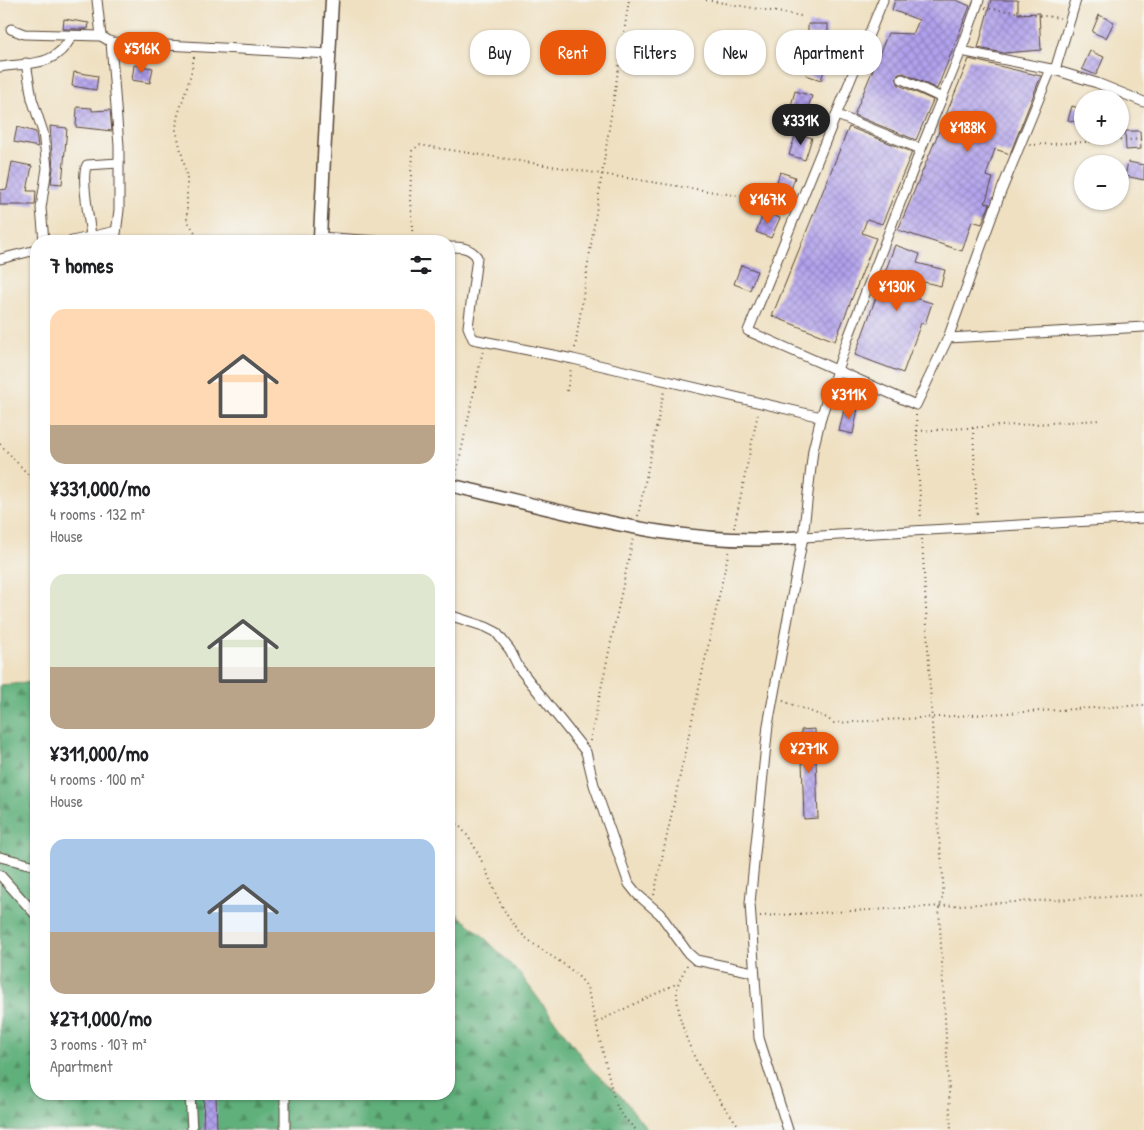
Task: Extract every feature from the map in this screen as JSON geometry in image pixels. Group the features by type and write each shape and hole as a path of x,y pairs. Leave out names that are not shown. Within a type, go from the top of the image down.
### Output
{"street":[{"path":"97,0 102,36"},
{"path":"320,235 332,0"},
{"path":"883,0 748,331 916,405 948,338 1020,145 1053,69 1076,0"},
{"path":"788,1130 759,1038 750,917 755,850 773,698 803,537 813,450 821,417 838,370 921,149 962,51 978,4"},
{"path":"10,29 24,34 102,36 111,42 329,54"},
{"path":"0,67 50,60 58,55 72,36"},
{"path":"111,42 119,163 119,210 116,235"},
{"path":"962,51 1053,69 1097,83 1144,102"},
{"path":"26,62 32,99 43,132 47,168 41,208 43,235"},
{"path":"902,79 942,98"},
{"path":"837,114 921,149"},
{"path":"91,235 84,188 84,169 87,166 119,163"},
{"path":"99,235 116,231"},
{"path":"455,247 464,248 473,252 478,257 468,327 473,339 484,343 573,359 821,417"},
{"path":"0,259 30,252"},
{"path":"948,338 1144,327"},
{"path":"455,487 635,528 683,536 731,540 1144,518"},
{"path":"455,617 496,632 510,650 519,668 586,752 594,786 629,884 660,914 696,960 753,972"},
{"path":"0,857 30,864"},
{"path":"0,875 30,908"},
{"path":"190,1100 192,1130"},
{"path":"285,1100 285,1130"}],"path":[{"path":"567,391 629,0"},
{"path":"706,0 801,16"},
{"path":"978,4 1070,19"},
{"path":"195,47 191,74 177,118 176,130 187,176 187,220 196,235"},
{"path":"1020,145 1144,139"},
{"path":"413,235 410,200 412,152 418,146 799,206"},
{"path":"455,469 484,343"},
{"path":"586,752 666,381"},
{"path":"652,907 760,402"},
{"path":"916,405 931,717 942,870 943,902 939,907 951,1130"},
{"path":"917,431 1100,420"},
{"path":"972,428 978,527"},
{"path":"0,444 30,476"},
{"path":"773,698 825,717 834,723 1144,706"},
{"path":"455,824 469,839 501,902 519,932 579,975 587,986 615,1102 620,1113 636,1130"},
{"path":"750,917 1144,894"},
{"path":"692,956 679,983 677,993 689,1048 725,1108 738,1125"},
{"path":"597,1022 679,983"}],"green space":[{"path":"30,682 30,1100 455,1100 455,912 483,936 520,974 591,1069 623,1098 648,1130 0,1130 0,685"}],"building":[{"path":"895,0 956,0 970,6 937,89 904,73 896,77 899,85 933,100 916,140 854,115 871,75 882,75 882,47 888,33 913,34 919,20 892,10"},
{"path":"991,0 1018,0 1018,14 1039,13 1041,50 1004,53 978,48"},
{"path":"1099,15 1114,22 1106,38 1092,32"},
{"path":"64,19 89,23 88,29 63,29"},
{"path":"808,24 828,24 828,30 808,30"},
{"path":"1090,51 1104,57 1096,75 1082,69"},
{"path":"969,59 1041,76 1010,154 995,149 986,176 993,178 985,203 990,204 982,224 972,221 962,251 898,230"},
{"path":"134,65 153,68 150,83 132,80"},
{"path":"74,72 98,76 96,90 72,86"},
{"path":"806,75 823,75 821,80"},
{"path":"795,91 812,96 805,117 789,113"},
{"path":"1072,106 1074,107 1074,122 1068,120"},
{"path":"77,107 92,108 92,111 110,110 112,131 76,127"},
{"path":"50,126 67,128 62,184 51,183 53,168"},
{"path":"17,127 36,132 38,147 14,142"},
{"path":"849,127 912,152 882,224 867,219 862,233 876,238 835,341 772,316"},
{"path":"1129,131 1140,131 1141,149 1126,150 1126,145 1129,145"},
{"path":"796,133 812,138 805,160 789,155"},
{"path":"12,162 32,166 27,191 36,191 35,205 0,205 0,190 7,189"},
{"path":"1129,162 1144,165 1144,180 1129,177"},
{"path":"780,172 795,177 787,203 772,198"},
{"path":"764,212 780,218 771,238 756,232"},
{"path":"895,245 920,254 917,263 945,270 941,286 911,279 905,295 932,303 925,324 921,323 903,373 855,355"},
{"path":"741,265 757,271 750,290 734,284"},
{"path":"845,405 858,408 853,434 839,431"},
{"path":"815,729 818,818 804,819 801,730"},
{"path":"204,1100 216,1100 217,1130 203,1130"}]}
